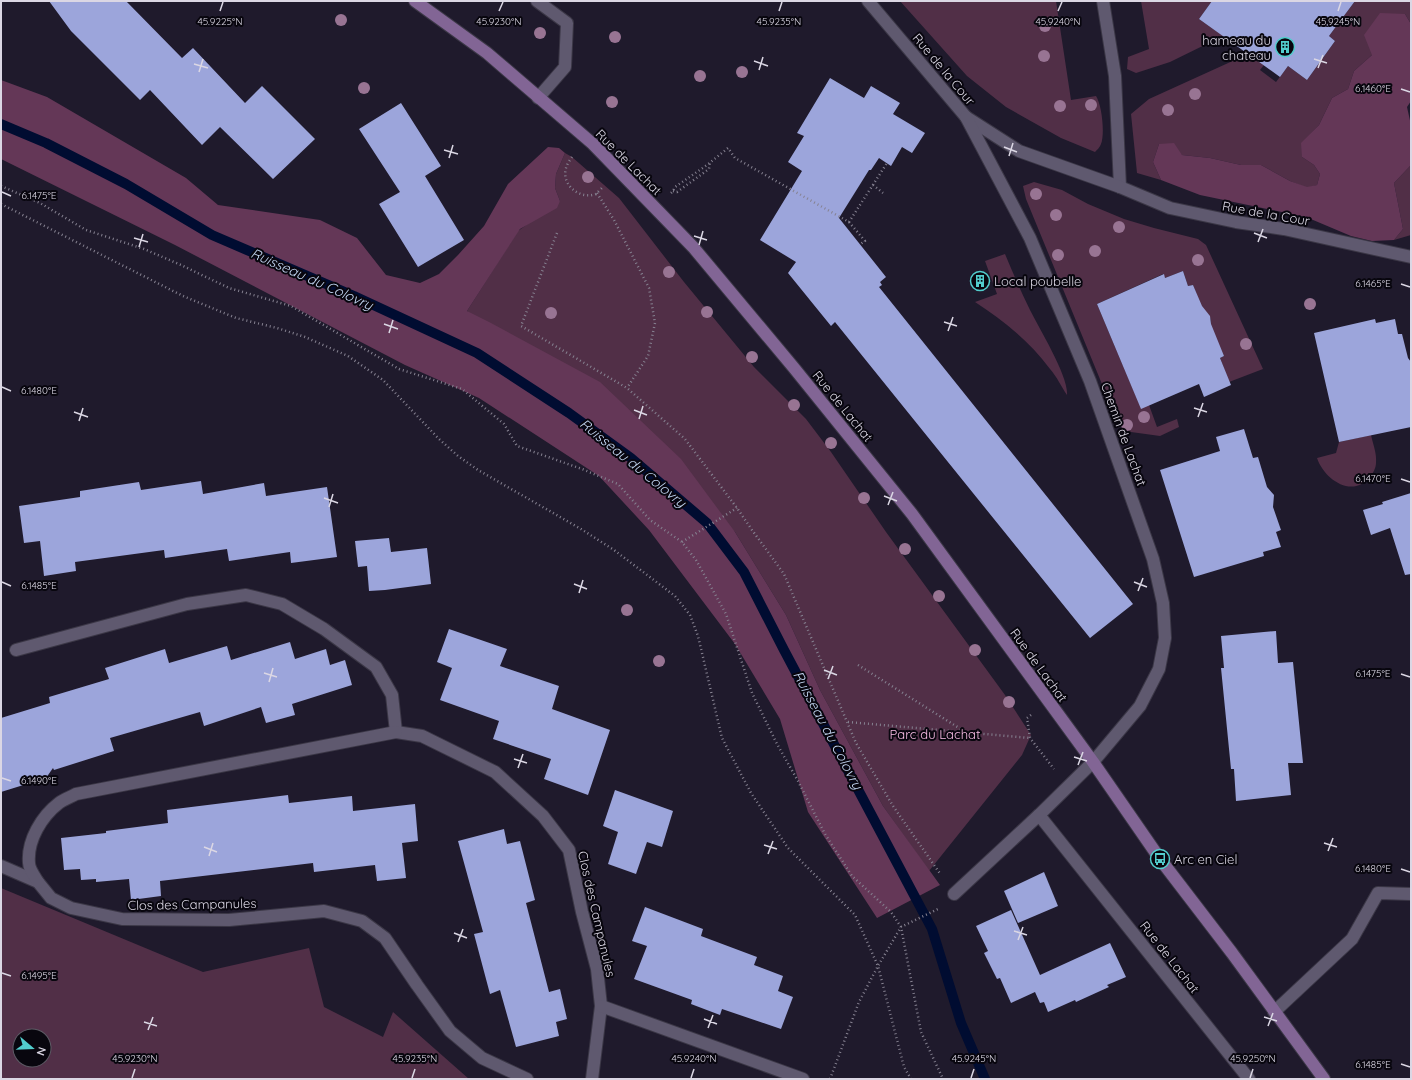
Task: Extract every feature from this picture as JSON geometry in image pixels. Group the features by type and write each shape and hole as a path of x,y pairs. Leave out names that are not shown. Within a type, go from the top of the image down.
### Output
{"main road":[{"name":"Rue de Lachat","path":"415,1 487,53 593,144 693,247 794,368 912,514 1093,762 1160,859 1232,953 1324,1079"}],"street":[{"path":"537,1 568,23 565,67 538,98"},
{"name":"Rue de la Cour","path":"868,1 966,117 1019,151 1120,187 1170,208 1236,222 1284,229 1411,256"},
{"path":"1103,1 1115,76 1120,187"},
{"name":"Chemin de Lachat","path":"966,117 1030,238 1090,381 1153,559 1163,603 1165,638 1159,669 1140,706 1093,762"},
{"path":"16,650 187,604 246,595 282,604 324,629 376,668 392,695 396,732"},
{"name":"Clos des Campanules","path":"527,1079 482,1058 450,1031 385,938 362,921 324,912 229,920 122,919 71,908 51,898 38,882 29,864 29,850 35,833 46,815 60,802 76,794 396,732 422,736 495,772 543,816 569,850 582,912 597,969 601,1006 592,1079"},
{"path":"954,894 1039,815 1093,762"},
{"name":"Rue de Lachat","path":"1039,815 1249,1079"},
{"name":"Clos des Campanules","path":"1,866 38,882"},
{"path":"1274,1012 1352,939 1378,893 1411,894"},
{"path":"601,1006 803,1079"}],"path":[{"path":"675,187 728,148 735,158 850,222 865,241 860,245"},
{"path":"572,157 566,168 566,182 575,192 586,196 597,193 603,188"},
{"path":"673,191 677,192 709,169 710,161"},
{"path":"850,222 887,163"},
{"path":"1,186 40,203 86,230 162,257 229,288 291,306 399,369 462,389 504,424 517,446 582,469 618,484 650,520 682,542 696,560 726,614 752,693 777,744 825,834 852,876 891,912 901,927 921,1032 943,1079"},
{"path":"873,186 883,193"},
{"path":"597,193 614,220 649,288 655,323 648,356 627,388"},
{"path":"1,204 183,296 210,308 236,318 277,328 305,337 348,356 383,380 439,439 458,456 478,470 581,528 614,550 675,596 690,615 698,636 722,738 751,793 788,848 855,915 878,966 904,1067 911,1079"},
{"path":"557,233 521,326 627,388 685,440 737,508 784,574 856,743 893,806 954,894"},
{"path":"682,542 737,508"},
{"path":"858,665 967,733"},
{"path":"848,722 1030,738 1068,787"},
{"path":"830,1079 859,1002 901,927 935,910"}],"green space":[{"path":"900,1 1056,1 1071,100 1096,96 1100,106 1103,127 1101,144 1099,147 1095,152 1061,138 1006,107 967,76"},
{"path":"1141,1 1212,1 1199,19 1223,36 1170,62 1136,73 1127,69 1128,57 1149,49"},
{"path":"1355,1 1411,1 1411,24 1405,14 1372,55 1354,71 1348,89 1332,98 1319,125 1302,143 1302,157 1314,165 1320,174 1317,185 1307,188 1290,181 1261,165 1241,165 1210,158 1182,155 1159,144 1153,162 1161,180 1137,173 1131,114 1149,99 1248,54 1264,65 1260,70 1276,82 1288,66 1307,80 1335,41 1329,36"},
{"name":"Parc du Lachat","path":"565,153 572,157 619,198 684,282 754,367 806,419 1005,695 1031,735 1022,755 929,871 883,806 820,690 786,615 735,532 467,311 518,231 560,201 555,188 556,174"},
{"path":"1411,165 1411,235 1394,240 1403,229 1394,183"},
{"path":"1034,182 1062,190 1088,204 1124,219 1198,239 1206,245 1263,369 1229,382 1220,358 1224,356 1212,340 1211,319 1207,313 1203,311 1193,285 1188,286 1183,271 1165,278 1163,274 1097,304 1141,408 1149,405 1157,427 1177,419 1179,427 1160,436 1131,432 1121,423 1111,406 1026,199 1023,186"},
{"path":"1005,254 1027,303 1059,365 1067,395 1057,378 1034,350 1006,324 975,302 997,294 985,261"},
{"path":"1371,435 1376,465 1370,477 1363,483 1355,486 1339,484 1326,473 1317,458 1336,453 1339,442"},
{"path":"1,888 203,972 309,948 324,1007 383,1037 393,1012 469,1079 1,1079"}],"shaded area":[{"path":"1380,13 1405,14 1411,24 1411,101 1407,107 1411,125 1411,165 1394,183 1403,229 1394,240 1372,241 1351,236 1306,217 1200,195 1161,180 1153,162 1159,144 1174,143 1182,155 1210,158 1241,165 1261,165 1290,181 1307,187 1317,185 1320,174 1314,165 1302,157 1301,143 1319,125 1332,98 1348,89 1354,71 1372,55 1364,35"},
{"path":"1,80 47,97 186,178 218,205 320,220 357,238 386,275 420,283 439,274 458,255 484,226 508,184 548,147 559,148 565,153 556,174 555,188 560,201 557,208 520,229 467,311 600,382 681,459 735,532 786,615 820,690 883,806 940,885 877,918 808,812 780,719 735,644 649,530 599,476 479,398 405,365 175,245 1,159"}],"building":[{"path":"49,1 126,1 182,58 193,48 245,103 262,86 315,139 273,179 220,127 202,145 150,90 140,100 71,31"},
{"name":"hameau du chateau","path":"1212,1 1355,1 1329,36 1335,41 1307,80 1288,66 1280,77 1199,19"},
{"path":"830,78 864,98 871,86 900,103 893,114 925,133 912,153 902,147 891,166 879,158 871,170 869,170 839,218 886,277 880,282 882,285 879,287 1133,604 1090,638 835,322 831,326 788,273 796,262 760,240 802,171 788,162 804,136 797,133"},
{"path":"401,103 441,166 425,176 464,240 418,267 379,204 400,192 359,129"},
{"path":"1183,271 1188,286 1193,285 1202,306 1210,316 1211,324 1224,356 1220,358 1231,385 1204,397 1199,384 1141,409 1097,304 1164,274 1165,278"},
{"path":"1375,319 1376,323 1395,319 1398,334 1402,334 1408,358 1411,362 1411,427 1339,442 1314,333"},
{"path":"1244,429 1253,458 1258,457 1267,487 1274,495 1273,507 1281,530 1276,532 1281,547 1263,552 1264,556 1194,577 1160,470 1220,451 1216,437"},
{"path":"201,481 203,494 264,483 266,496 327,487 337,557 291,563 290,552 229,561 227,549 165,558 164,550 75,562 76,571 44,576 40,541 24,543 19,506 80,497 80,491 139,482 141,490"},
{"path":"1411,493 1411,574 1405,575 1390,528 1371,535 1363,510"},
{"path":"389,538 391,552 427,548 431,584 369,591 367,566 358,567 355,541"},
{"path":"449,629 507,649 500,666 559,686 552,709 610,730 588,795 544,779 551,759 493,739 499,721 440,700 452,668 437,662"},
{"path":"1276,631 1278,663 1293,662 1303,763 1288,763 1291,795 1236,801 1234,769 1231,769 1221,668 1224,668 1221,636"},
{"path":"290,642 295,659 326,649 330,665 345,660 352,685 292,704 295,715 266,723 261,707 204,726 200,712 110,738 114,751 54,770 53,768 46,778 1,792 1,718 50,703 49,697 109,679 105,668 165,649 169,663 227,646 231,660"},
{"path":"615,790 673,811 662,847 647,842 636,874 608,864 618,832 603,826"},
{"path":"288,795 289,803 352,796 353,811 415,804 418,841 402,843 406,878 377,881 375,865 314,872 313,863 160,881 161,896 131,900 129,879 96,882 96,879 81,880 80,869 64,870 61,838 106,833 106,831 168,823 167,810"},
{"path":"504,829 507,844 520,841 535,900 526,903 549,992 560,989 567,1019 556,1022 559,1036 516,1047 500,990 490,994 474,934 483,932 458,841"},
{"path":"1044,872 1058,906 1018,923 1004,891"},
{"path":"645,907 703,929 701,936 757,957 754,965 783,976 778,991 793,997 781,1029 722,1009 720,1015 691,1004 692,1000 634,979 647,946 632,941"},
{"path":"1011,910 1040,975 1110,943 1126,977 1107,985 1109,987 1076,1002 1075,1000 1048,1012 1044,1002 1040,1003 1035,992 1011,1003 1000,978 997,979 984,953 988,951 976,926"}],"waterway":[{"name":"Ruisseau du Colovry","path":"1,124 46,143 126,184 212,235 354,296 477,353 569,413 631,458 707,523 744,572 932,929 961,1023 985,1079"}],"place":[{"name":"hameau du chateau","path":"1285,47"},
{"name":"Local poubelle","path":"980,281"},
{"name":"Arc en Ciel","path":"1160,859"}]}
